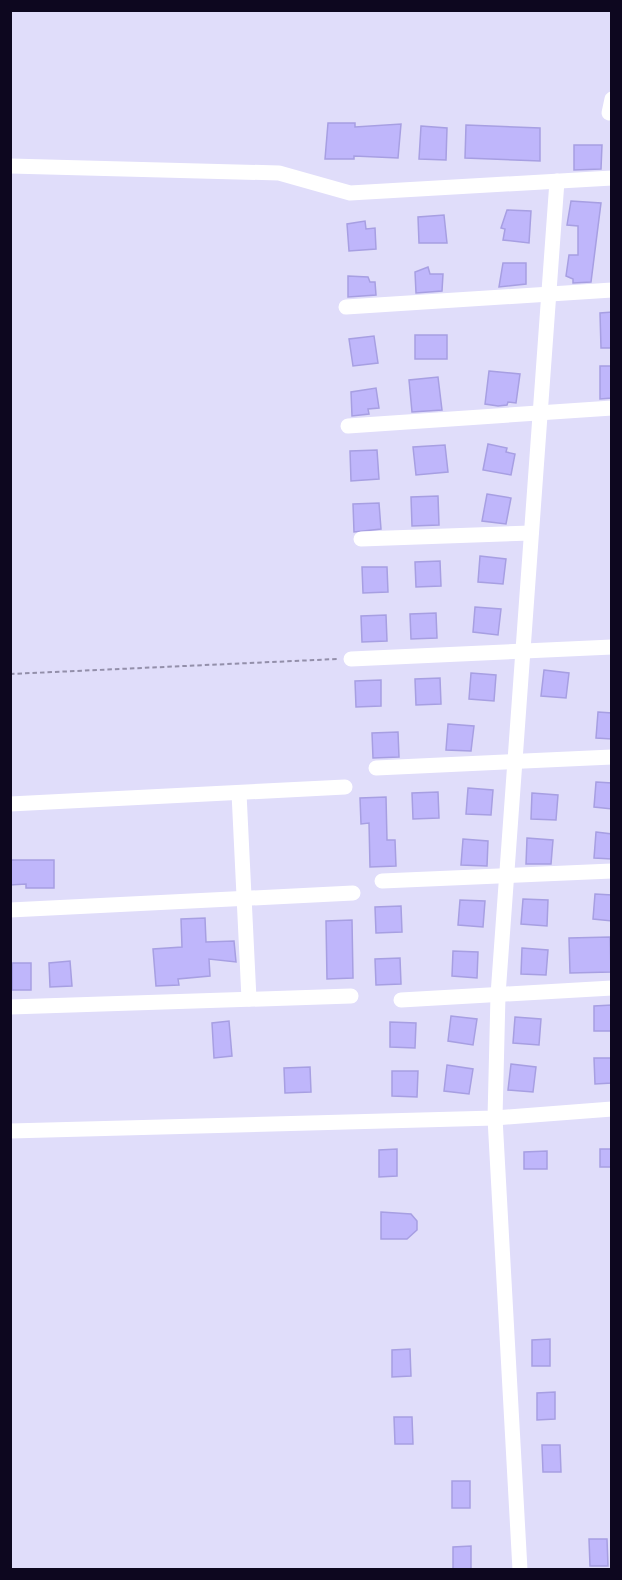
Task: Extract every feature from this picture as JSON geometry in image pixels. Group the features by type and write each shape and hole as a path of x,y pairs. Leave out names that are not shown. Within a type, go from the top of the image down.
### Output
{"street":[{"path":"10,166 279,173 350,193 612,178"},
{"path":"520,1569 495,1118 498,995 557,181"},
{"path":"346,307 612,290"},
{"path":"348,426 612,408"},
{"path":"361,539 531,533"},
{"path":"351,659 612,647"},
{"path":"376,768 612,757"},
{"path":"10,804 345,787"},
{"path":"239,793 249,999"},
{"path":"382,881 612,871"},
{"path":"10,910 353,893"},
{"path":"401,1000 612,988"},
{"path":"10,1007 351,996"},
{"path":"10,1131 495,1118 612,1109"}],"path":[{"path":"10,674 351,659"}],"building":[{"path":"328,123 355,123 355,127 401,124 398,158 354,156 354,159 325,159"},
{"path":"466,125 540,128 540,161 465,158"},
{"path":"421,126 447,128 446,160 419,159"},
{"path":"574,145 602,145 601,169 574,170"},
{"path":"571,201 601,203 591,282 573,283 573,279 566,276 569,255 578,255 578,226 567,225"},
{"path":"507,210 531,211 529,243 503,240 505,229 501,228"},
{"path":"444,215 447,243 419,243 418,217"},
{"path":"365,221 366,229 375,228 376,249 349,251 347,224"},
{"path":"503,263 526,263 526,284 499,287"},
{"path":"428,267 430,274 443,274 442,291 416,293 415,272"},
{"path":"348,276 368,277 370,282 375,282 376,295 348,297"},
{"path":"612,312 612,348 601,348 600,313"},
{"path":"415,335 447,335 447,359 415,359"},
{"path":"374,336 378,363 353,366 349,339"},
{"path":"600,366 612,366 612,398 600,399"},
{"path":"489,371 520,374 516,403 508,402 507,405 498,406 485,404"},
{"path":"438,377 442,410 412,412 409,380"},
{"path":"376,388 379,408 368,409 369,414 352,416 351,392"},
{"path":"488,444 507,448 506,452 515,454 511,475 483,470"},
{"path":"445,445 448,472 416,475 413,447"},
{"path":"377,450 379,479 351,481 350,451"},
{"path":"487,494 511,498 506,524 482,521"},
{"path":"438,496 439,525 412,526 411,497"},
{"path":"379,503 381,529 354,532 353,504"},
{"path":"480,556 506,559 503,584 478,582"},
{"path":"440,561 441,586 416,587 415,562"},
{"path":"362,567 387,567 388,592 363,593"},
{"path":"475,607 501,609 498,635 473,632"},
{"path":"436,613 437,638 411,639 410,614"},
{"path":"386,615 387,641 362,642 361,616"},
{"path":"544,670 569,673 566,698 541,696"},
{"path":"471,673 496,675 494,701 469,699"},
{"path":"440,678 441,704 416,705 415,679"},
{"path":"381,680 381,706 356,707 355,681"},
{"path":"598,712 612,713 612,739 596,738"},
{"path":"448,724 474,726 471,751 446,750"},
{"path":"398,732 399,757 373,758 372,733"},
{"path":"596,782 612,783 612,809 594,807"},
{"path":"468,788 493,790 491,815 466,814"},
{"path":"438,792 439,818 413,819 412,793"},
{"path":"532,793 558,795 556,820 531,819"},
{"path":"386,797 387,840 395,840 396,866 370,867 369,823 361,824 360,798"},
{"path":"596,832 612,834 612,859 594,858"},
{"path":"527,838 553,840 551,864 526,864"},
{"path":"463,839 488,841 487,866 461,865"},
{"path":"10,860 54,860 54,888 26,888 26,884 10,885"},
{"path":"595,894 612,895 612,921 593,919"},
{"path":"523,899 548,900 547,926 521,924"},
{"path":"460,900 485,901 483,927 458,925"},
{"path":"401,906 402,932 376,933 375,907"},
{"path":"205,918 206,942 234,941 236,962 209,959 210,976 178,979 179,985 156,986 153,949 182,947 181,919"},
{"path":"352,920 353,978 327,979 326,921"},
{"path":"610,937 611,972 570,973 569,938"},
{"path":"522,948 548,950 546,975 521,974"},
{"path":"453,951 478,952 477,978 452,976"},
{"path":"400,958 401,984 376,985 375,959"},
{"path":"70,961 72,986 50,987 49,963"},
{"path":"12,963 31,963 31,990 12,990"},
{"path":"612,1005 612,1031 594,1031 594,1006"},
{"path":"451,1016 477,1019 473,1045 448,1041"},
{"path":"515,1017 541,1019 539,1045 513,1043"},
{"path":"229,1021 232,1056 214,1058 212,1023"},
{"path":"390,1022 416,1023 415,1048 390,1047"},
{"path":"594,1058 612,1058 612,1083 595,1084"},
{"path":"511,1064 536,1067 533,1092 508,1090"},
{"path":"447,1065 473,1069 469,1094 444,1091"},
{"path":"310,1067 311,1092 285,1093 284,1068"},
{"path":"392,1071 418,1071 417,1097 392,1096"},
{"path":"397,1149 397,1176 379,1177 379,1150"},
{"path":"600,1149 612,1149 612,1167 600,1167"},
{"path":"547,1151 547,1169 524,1169 524,1152"},
{"path":"381,1212 411,1214 417,1221 417,1230 407,1239 381,1239"},
{"path":"550,1339 550,1366 532,1366 532,1340"},
{"path":"410,1349 411,1376 392,1377 392,1350"},
{"path":"555,1392 555,1419 537,1420 537,1393"},
{"path":"394,1417 412,1417 413,1444 395,1444"},
{"path":"542,1445 560,1445 561,1472 543,1472"},
{"path":"452,1481 470,1481 470,1508 452,1508"},
{"path":"589,1539 607,1539 608,1566 590,1566"},
{"path":"471,1546 471,1569 453,1569 453,1547"}]}
